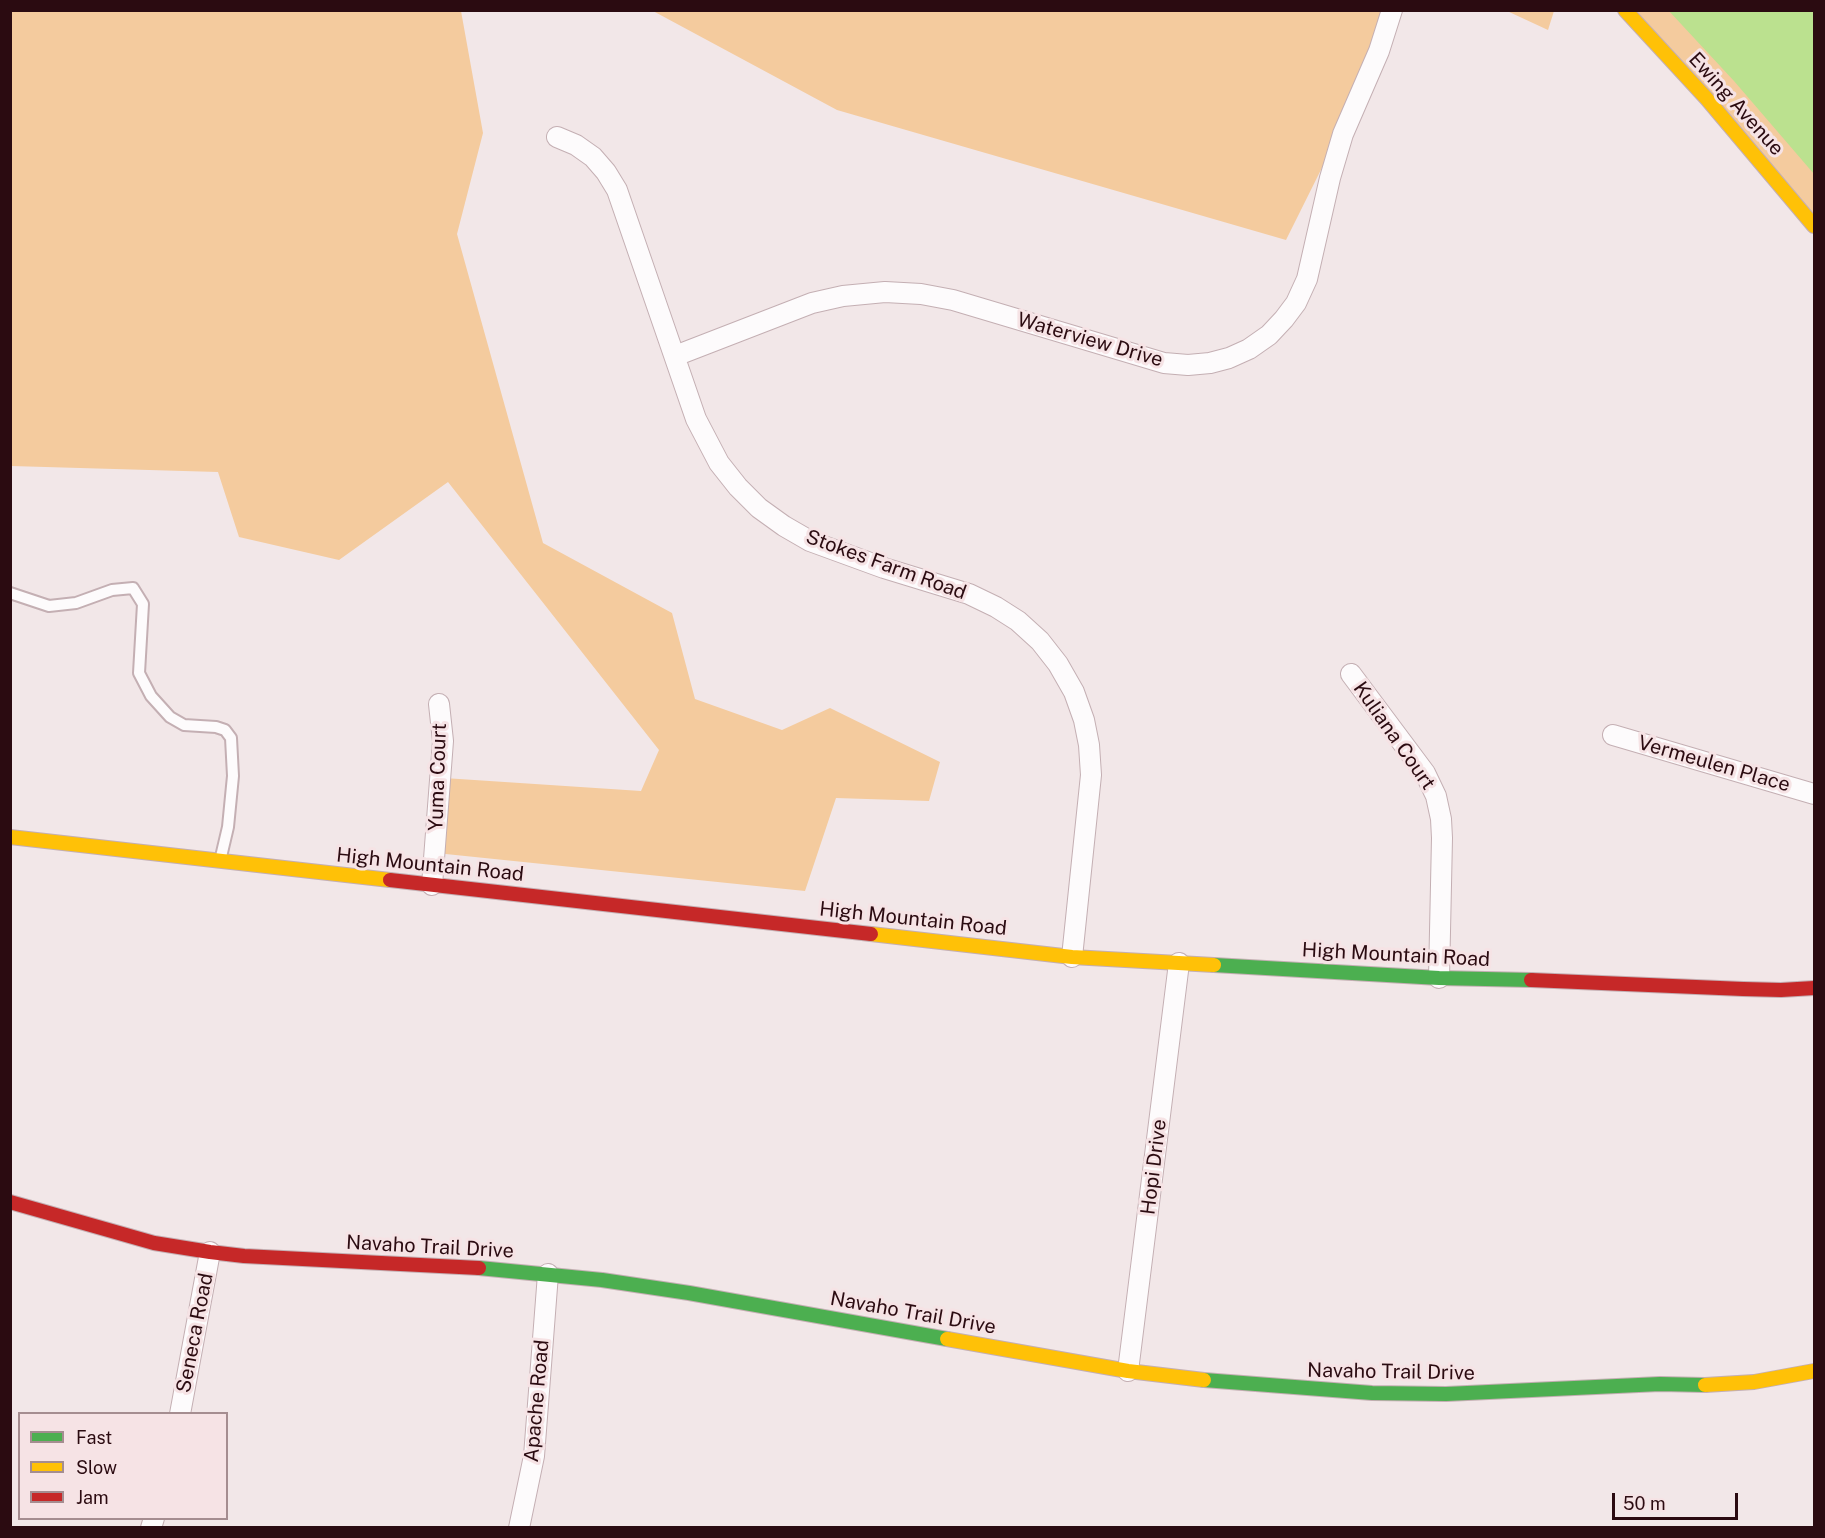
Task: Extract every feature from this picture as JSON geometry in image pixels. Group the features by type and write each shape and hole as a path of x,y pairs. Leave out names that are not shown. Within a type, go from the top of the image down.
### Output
{"main road":[{"name":"Ewing Avenue","path":"1625,10 1707,99 1815,226"},
{"name":"High Mountain Road","path":"10,837 1072,957 1439,978 1547,980 1753,990 1815,988"},
{"name":"Navaho Trail Drive","path":"10,1202 154,1242 210,1252 244,1256 471,1267 548,1274 689,1293 1128,1371 1224,1383 1372,1393 1446,1394 1660,1384 1715,1385 1754,1382 1815,1371"}],"street":[{"name":"Waterview Drive","path":"675,356 812,303 843,296 885,292 921,294 953,300 1164,363 1188,365 1210,363 1249,349 1269,335 1284,319 1296,303 1307,279 1330,178 1340,145 1379,51 1392,10"},
{"name":"Stokes Farm Road","path":"557,136 593,157 617,190 704,437 719,463 738,487 759,508 810,541 884,568 969,594 996,607 1018,621 1040,641 1058,664 1074,692 1084,720 1090,765 1072,957"},
{"name":"Kuliana Court","path":"1351,674 1425,773 1436,796 1442,838 1439,978"},
{"name":"Yuma Court","path":"432,885 443,741 439,704"},
{"name":"Vermeulen Place","path":"1613,735 1815,794"},
{"name":"Hopi Drive","path":"1128,1371 1179,963"},
{"name":"Seneca Road","path":"180,1412 210,1252"},
{"name":"Apache Road","path":"519,1527 534,1456 548,1274"}],"lane":[{"path":"10,593 49,606 76,603 112,590 133,588 143,604 139,673 151,696 170,717 184,724 225,730 231,738 233,776 228,827 220,861"}],"shaded area":[{"path":"10,11 461,11 483,133 457,234 543,543 672,613 695,699 782,730 830,708 940,762 929,801 836,798 805,891 436,853 444,778 641,791 659,750 448,482 339,560 239,537 218,472 11,466"},
{"path":"653,11 1400,11 1286,240 837,110"},
{"path":"1507,11 1554,11 1548,30"},
{"path":"1625,11 1814,11 1814,226"},
{"path":"1669,11 1814,11 1814,174 1734,81"}],"traffic: fast":[{"path":"1214,965 1439,978 1531,980"},
{"path":"479,1268 602,1280 689,1293 947,1339"},
{"path":"1204,1380 1372,1393 1446,1394 1660,1384 1705,1385"}],"traffic: slow":[{"path":"1625,10 1707,99 1814,226"},
{"path":"10,837 390,880"},
{"path":"871,934 1072,957 1214,965"},
{"path":"947,1339 1128,1371 1204,1380"},
{"path":"1705,1385 1754,1382 1814,1371"}],"traffic: jam":[{"path":"390,880 871,934"},
{"path":"1531,980 1743,989 1814,988"},
{"path":"10,1202 154,1243 210,1252 244,1256 479,1268"}]}
